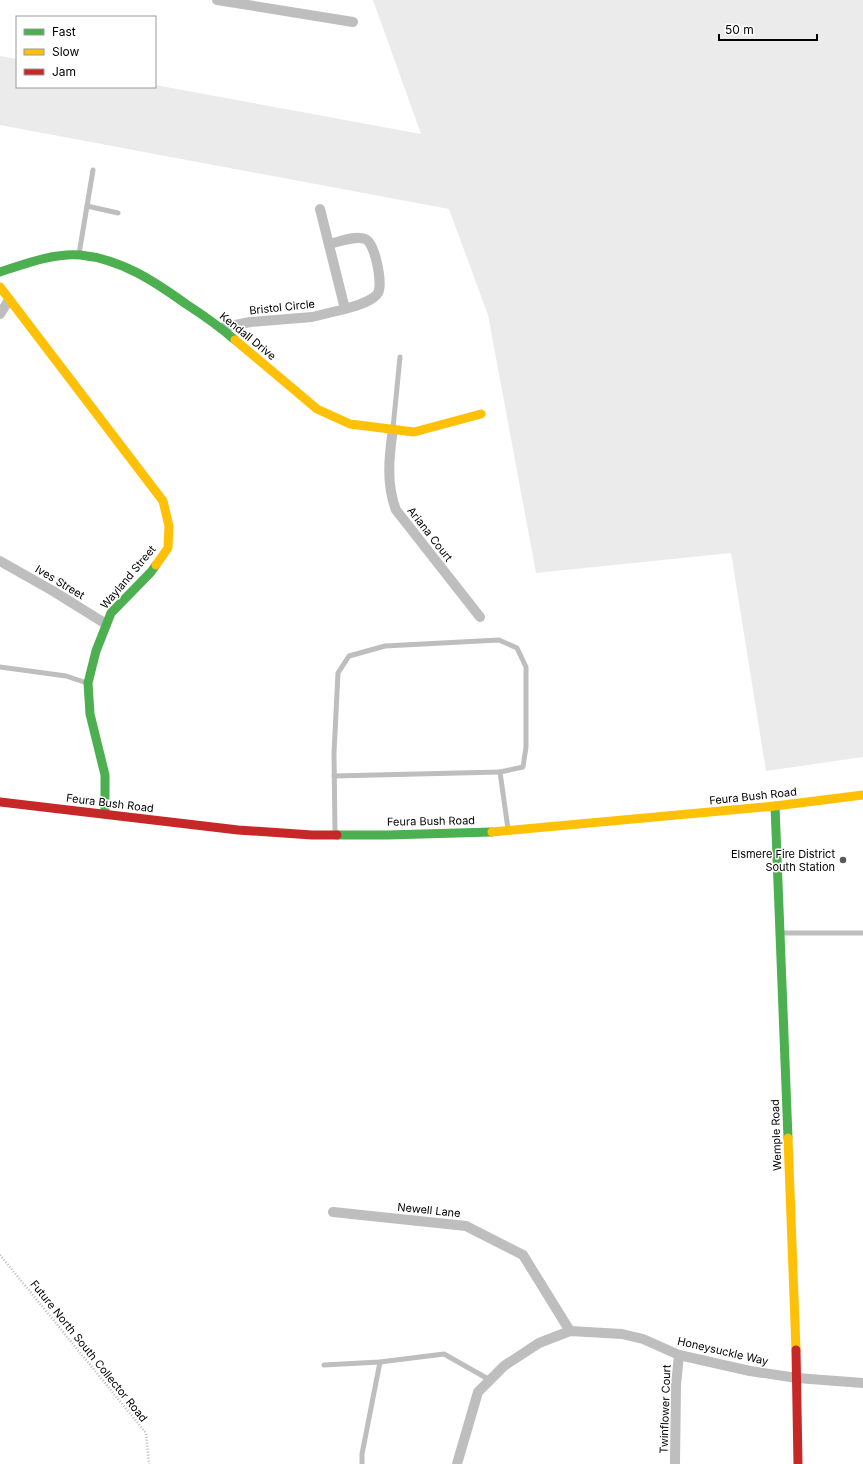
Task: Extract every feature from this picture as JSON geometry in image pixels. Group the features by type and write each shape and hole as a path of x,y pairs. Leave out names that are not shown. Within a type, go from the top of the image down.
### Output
{"street":[{"path":"217,0 353,22"},
{"path":"320,209 345,309"},
{"name":"Bristol Circle","path":"221,328 250,322 312,317 363,303 375,296 380,287 379,273 372,246 369,241 365,239 350,239 329,244"},
{"name":"Kendall Drive","path":"0,272 30,262 57,256 79,256 106,260 129,268 157,283 221,328 317,409 350,424 414,432 481,414"},
{"name":"Wayland Street","path":"0,288 163,501 169,526 168,548 152,572 110,613 96,651 88,684 90,714 105,775 105,814"},
{"path":"0,314 9,300"},
{"name":"Ariana Court","path":"393,429 389,474 391,495 396,510 480,618"},
{"name":"Ives Street","path":"0,561 53,591 106,624"},
{"name":"Feura Bush Road","path":"0,802 238,830 335,835 509,831 776,806 863,794"},
{"name":"Wemple Road","path":"776,806 797,1378 798,1464"},
{"name":"Newell Lane","path":"333,1212 466,1226 516,1251 523,1255 570,1331"},
{"name":"Honeysuckle Way","path":"457,1464 478,1392 504,1366 539,1343 570,1331 622,1334 643,1339 679,1355 750,1370 797,1378 863,1383"},
{"name":"Twinflower Court","path":"675,1464 676,1385 679,1355"}],"lane":[{"path":"79,256 93,170"},
{"path":"88,206 118,213"},
{"path":"393,429 400,357"},
{"path":"334,776 500,772 523,767 526,747 526,667 517,648 499,640 385,646 349,656 338,673 334,752 334,776 335,835"},
{"path":"0,666 66,676 88,684"},
{"path":"500,772 509,831"},
{"path":"780,933 863,933"},
{"path":"324,1365 380,1362 444,1354 490,1380"},
{"path":"362,1464 362,1454 380,1362"}],"path":[{"name":"Future North South Collector Road","path":"0,1255 146,1432 149,1464"}],"shaded area":[{"path":"373,0 863,0 863,757 766,771 731,553 536,573 488,315 449,209 0,125 0,56 16,59 16,88 156,88 156,85 421,134"}],"traffic: fast":[{"path":"0,272 49,257 80,255 109,261 136,272 162,287 211,321 235,340"},
{"path":"105,814 105,775 90,714 88,683 96,651 111,613 156,565"},
{"path":"775,806 788,1138"},
{"path":"337,835 492,832"}],"traffic: slow":[{"path":"0,287 163,501 169,526 168,548 156,565"},
{"path":"235,340 317,409 350,424 414,432 481,414"},
{"path":"492,832 775,806 863,795"},
{"path":"788,1138 796,1350"}],"traffic: jam":[{"path":"0,802 238,830 312,835 337,835"},
{"path":"796,1350 798,1464"}],"place":[{"name":"Elsmere Fire District South Station","path":"843,860"}]}
